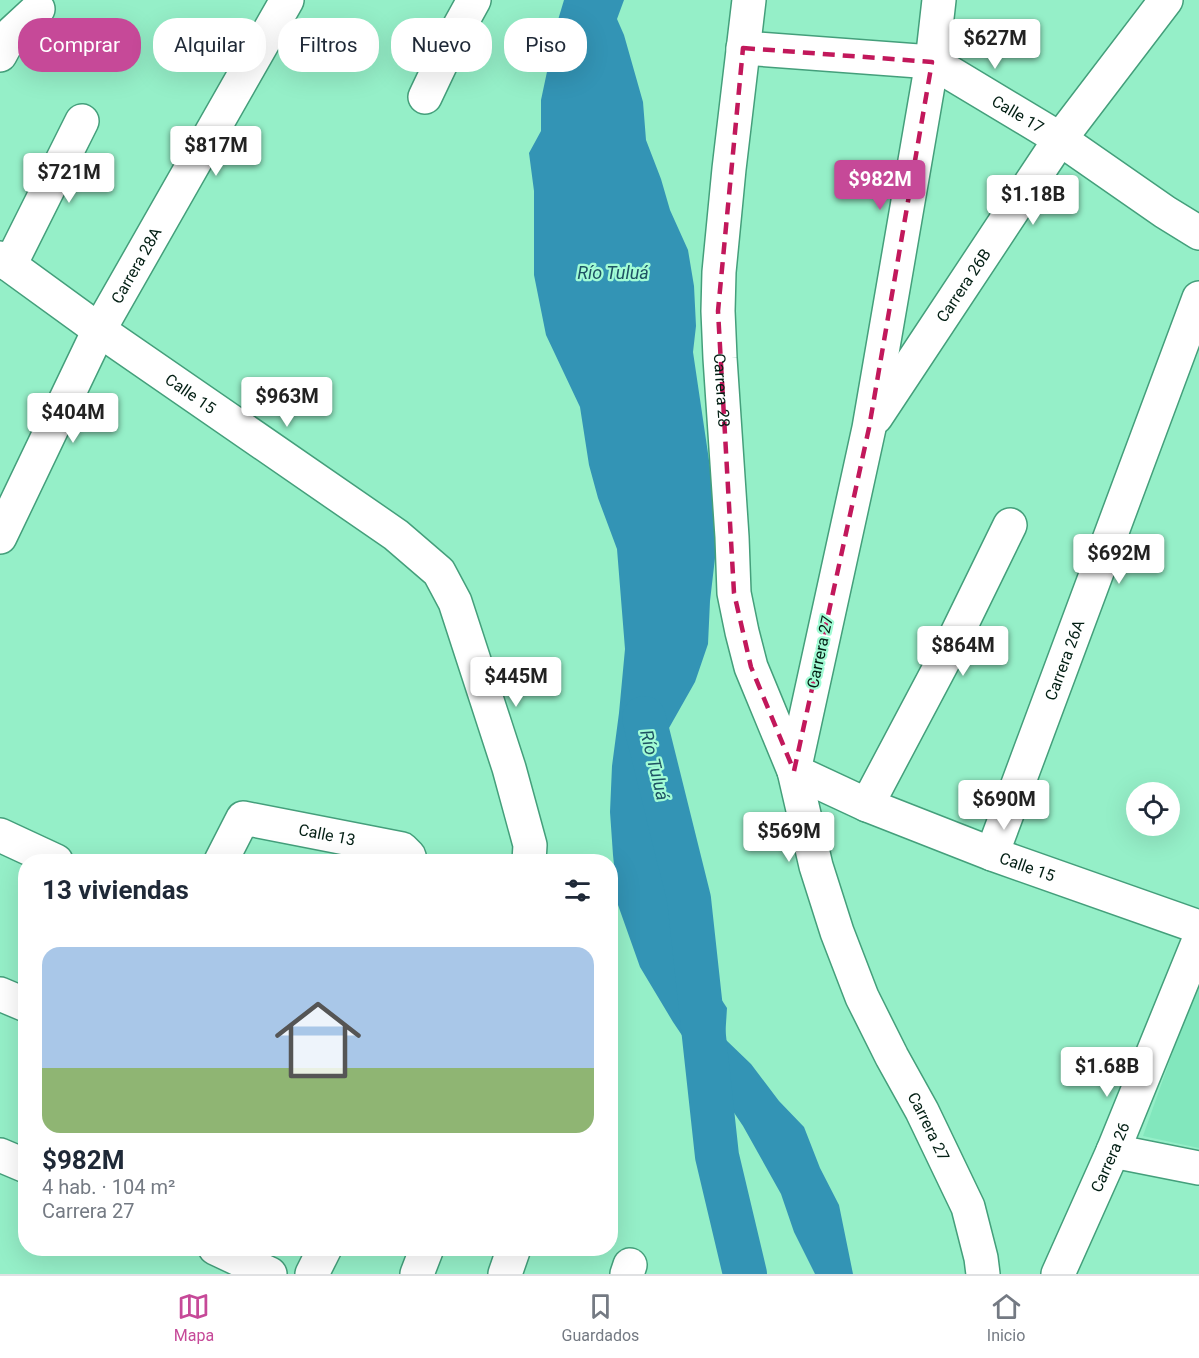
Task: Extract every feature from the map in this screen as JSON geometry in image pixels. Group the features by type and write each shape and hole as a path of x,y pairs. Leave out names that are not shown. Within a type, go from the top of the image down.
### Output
{"street":[{"name":"Carrera 28A","path":"0,537 99,330 287,0"},
{"path":"425,97 474,0"},
{"name":"Carrera 28","path":"749,0 729,170 719,272 718,311 734,593 751,668 794,771"},
{"name":"Carrera 27","path":"939,0 932,63 869,428 794,771 816,866 837,932 862,997 922,1111 968,1207 983,1274"},
{"name":"Carrera 26B","path":"869,428 1060,139 1166,0"},
{"path":"0,55 12,33 38,9"},
{"name":"Calle 17","path":"742,48 932,63 1060,139 1199,233"},
{"path":"5,261 82,121"},
{"name":"Calle 15","path":"5,261 99,330 396,535 439,572 455,602 505,757 530,845 529,854"},
{"name":"Carrera 26A","path":"992,854 1199,298"},
{"path":"867,805 947,654 1010,525"},
{"name":"Calle 15","path":"794,771 867,805 992,854 1199,927"},
{"name":"Calle 13","path":"225,854 243,818 402,849 406,854"},
{"path":"0,835 41,854"},
{"name":"Carrera 26","path":"1058,1274 1113,1151 1199,940"},
{"path":"0,994 18,1002"},
{"path":"1113,1151 1199,1168"},
{"path":"0,1155 18,1163"},
{"path":"222,1256 270,1274"},
{"path":"312,1274 321,1256"},
{"path":"417,1274 424,1256"},
{"path":"505,1274 511,1256"}],"highlighted area":[{"path":"743,48 932,62 869,428 794,771 751,667 734,593 718,311"}],"shaded area":[{"path":"1199,978 1199,1148 1143,1136"}],"water":[{"name":"Río Tuluá","path":"564,0 624,0 617,19 624,35 643,102 646,140 670,210 688,250 694,286 696,326 693,352 717,503 708,644 695,682 669,728 657,759 673,895 687,935 706,976 727,1008 725,1039 751,1064 779,1101 804,1127 820,1168 839,1205 853,1274 815,1274 794,1232 781,1194 743,1126 673,1022 640,967 618,905 618,854 613,854 610,812 612,766 625,649 617,549 598,498 589,465 580,407 546,335 534,275 534,191 529,153 541,131 541,100 547,72 587,72 587,18 559,18"}],"waterway":[{"name":"Río Tuluá","path":"644,718 689,899 717,1156 745,1274"}]}
